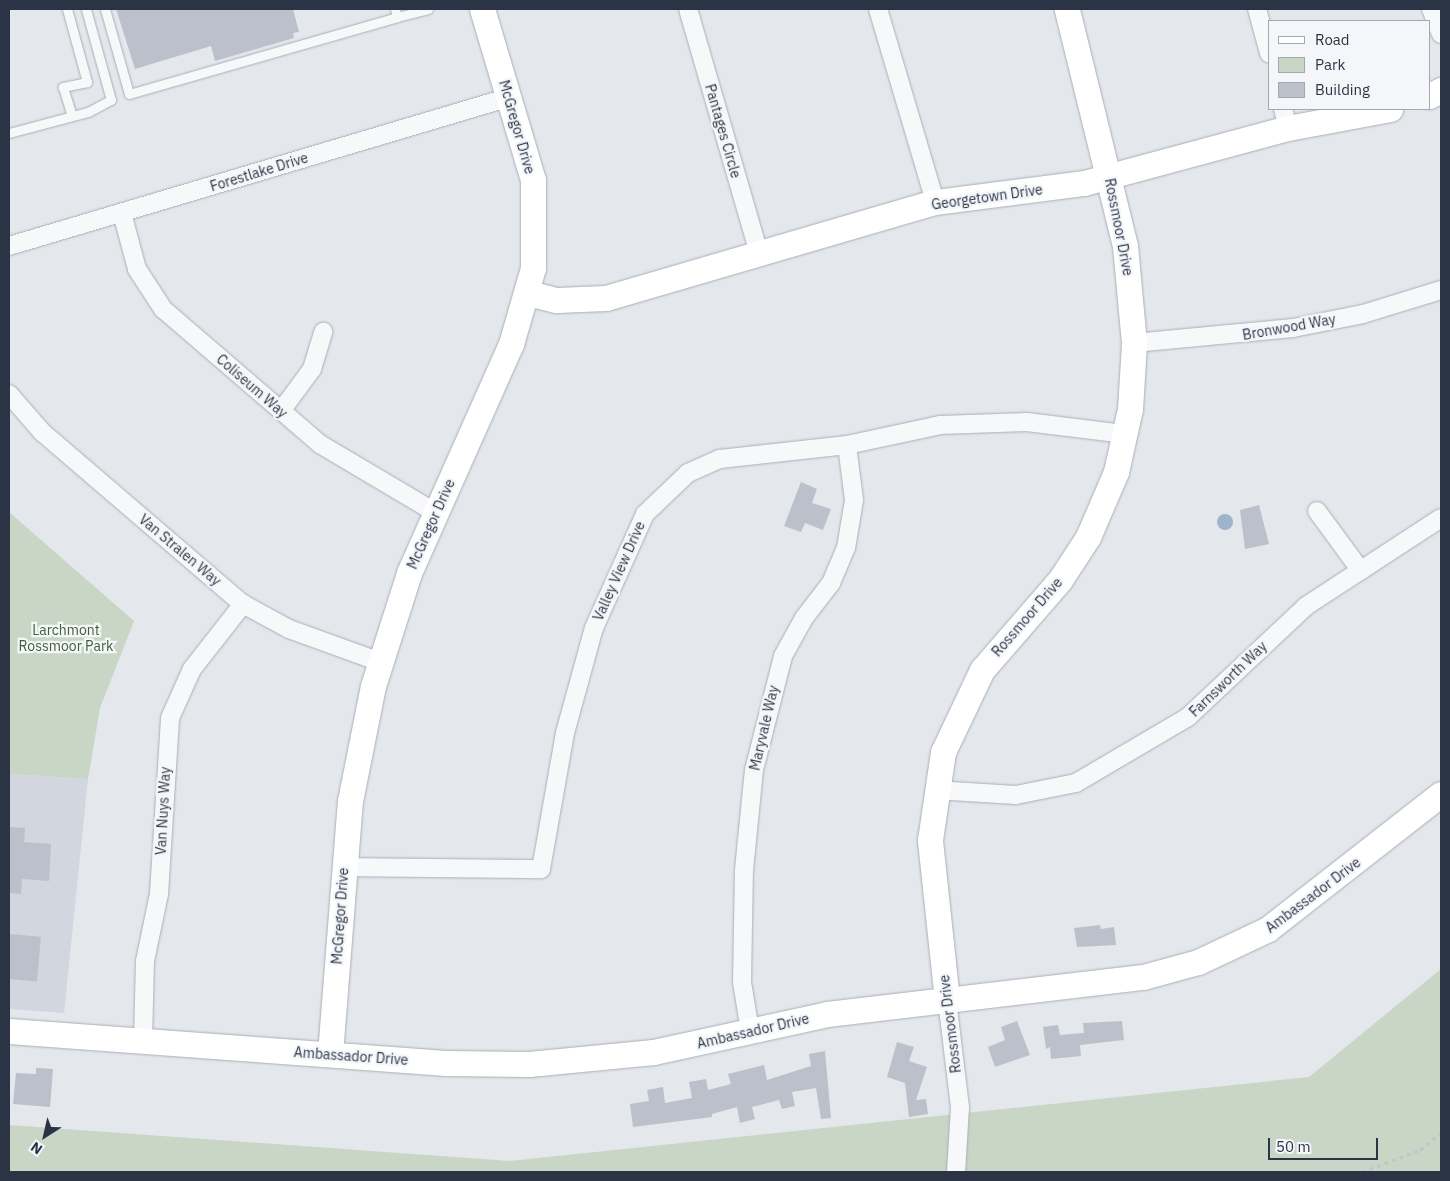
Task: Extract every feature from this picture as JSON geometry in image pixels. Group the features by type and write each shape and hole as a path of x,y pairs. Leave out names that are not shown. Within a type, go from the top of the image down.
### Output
{"street":[{"name":"McGregor Drive","path":"330,1054 344,867 358,753 380,662 409,573 511,344 528,293 536,209 526,152 482,9"},
{"name":"Pantages Circle","path":"688,9 759,253"},
{"path":"878,9 935,202"},
{"name":"Rossmoor Drive","path":"956,1172 960,1107 930,859 935,790 943,752 968,693 1003,642 1044,600 1077,556 1107,498 1125,434 1134,343 1125,246 1067,9"},
{"path":"1257,9 1268,49"},
{"path":"1431,9 1441,34"},
{"name":"Forestlake Drive","path":"9,246 510,97"},
{"name":"Georgetown Drive","path":"528,293 557,300 606,298 935,202 1006,195 1109,175 1286,118 1378,110"},
{"name":"Coliseum Way","path":"122,213 137,269 155,300 281,411 344,461 436,513"},
{"name":"Bronwood Way","path":"1134,343 1293,328 1362,314 1441,290"},
{"path":"281,411 312,369 323,332"},
{"name":"Van Stralen Way","path":"9,394 42,432 243,604 289,629 380,662"},
{"name":"Valley View Drive","path":"344,867 541,869 578,681 614,577 645,514 678,480 709,463 847,445 899,431 982,422 1027,422 1125,434"},
{"name":"Maryvale Way","path":"750,1031 742,982 744,870 754,770 783,656 804,618 831,583 846,548 854,500 847,445"},
{"path":"1317,511 1361,571"},
{"name":"Farnsworth Way","path":"935,790 1016,795 1076,783 1188,718 1306,606 1441,518"},
{"name":"Van Nuys Way","path":"143,1040 146,961 159,894 170,718 192,669 243,604"},
{"name":"Ambassador Drive","path":"9,1031 330,1054 529,1064 653,1052 827,1014 1143,977 1228,950 1297,910 1441,794"}],"lane":[{"path":"67,9 87,82 63,87 72,116"},
{"path":"9,133 72,116 111,100 86,9"},
{"path":"104,9 128,94 396,13 428,9"}],"path":[{"path":"1362,1172 1420,1150 1441,1133"}],"shaded area":[{"path":"9,774 88,779 64,1013 9,1009"}],"green space":[{"name":"Larchmont Rossmoor Park","path":"9,512 134,621 100,708 88,779 9,774"},
{"path":"1441,969 1441,1172 9,1172 9,1125 510,1161 1309,1077"}],"water":[{"path":"1225,514 1231,516 1233,522 1231,528 1225,530 1219,528 1217,522 1219,516"}],"building":[{"path":"116,9 293,9 299,32 293,33 294,38 215,61 211,46 135,69"},
{"path":"801,482 817,489 812,503 831,509 823,530 805,523 801,532 784,526"},
{"path":"1259,505 1269,544 1245,549 1240,510"},
{"path":"9,827 25,828 24,842 51,844 49,881 22,879 21,894 9,893"},
{"path":"1100,925 1101,929 1114,927 1116,945 1077,947 1074,928"},
{"path":"9,934 41,937 37,982 9,979"},
{"path":"1017,1021 1030,1055 995,1067 988,1047 1005,1040 1001,1027"},
{"path":"1122,1021 1124,1040 1080,1045 1081,1056 1051,1059 1050,1047 1046,1049 1043,1027 1058,1025 1060,1035 1084,1033 1083,1023"},
{"path":"897,1042 914,1047 909,1061 927,1067 916,1100 926,1099 928,1114 909,1117 905,1083 887,1077"},
{"path":"825,1051 831,1118 821,1119 816,1088 792,1092 795,1106 782,1109 779,1100 752,1107 755,1119 740,1123 737,1107 712,1114 712,1117 633,1127 630,1104 649,1101 647,1090 663,1087 665,1103 692,1098 689,1082 706,1079 708,1090 731,1084 728,1074 764,1065 767,1080 811,1066 809,1054"},
{"path":"36,1068 53,1069 50,1107 13,1104 16,1073 36,1074"}]}
